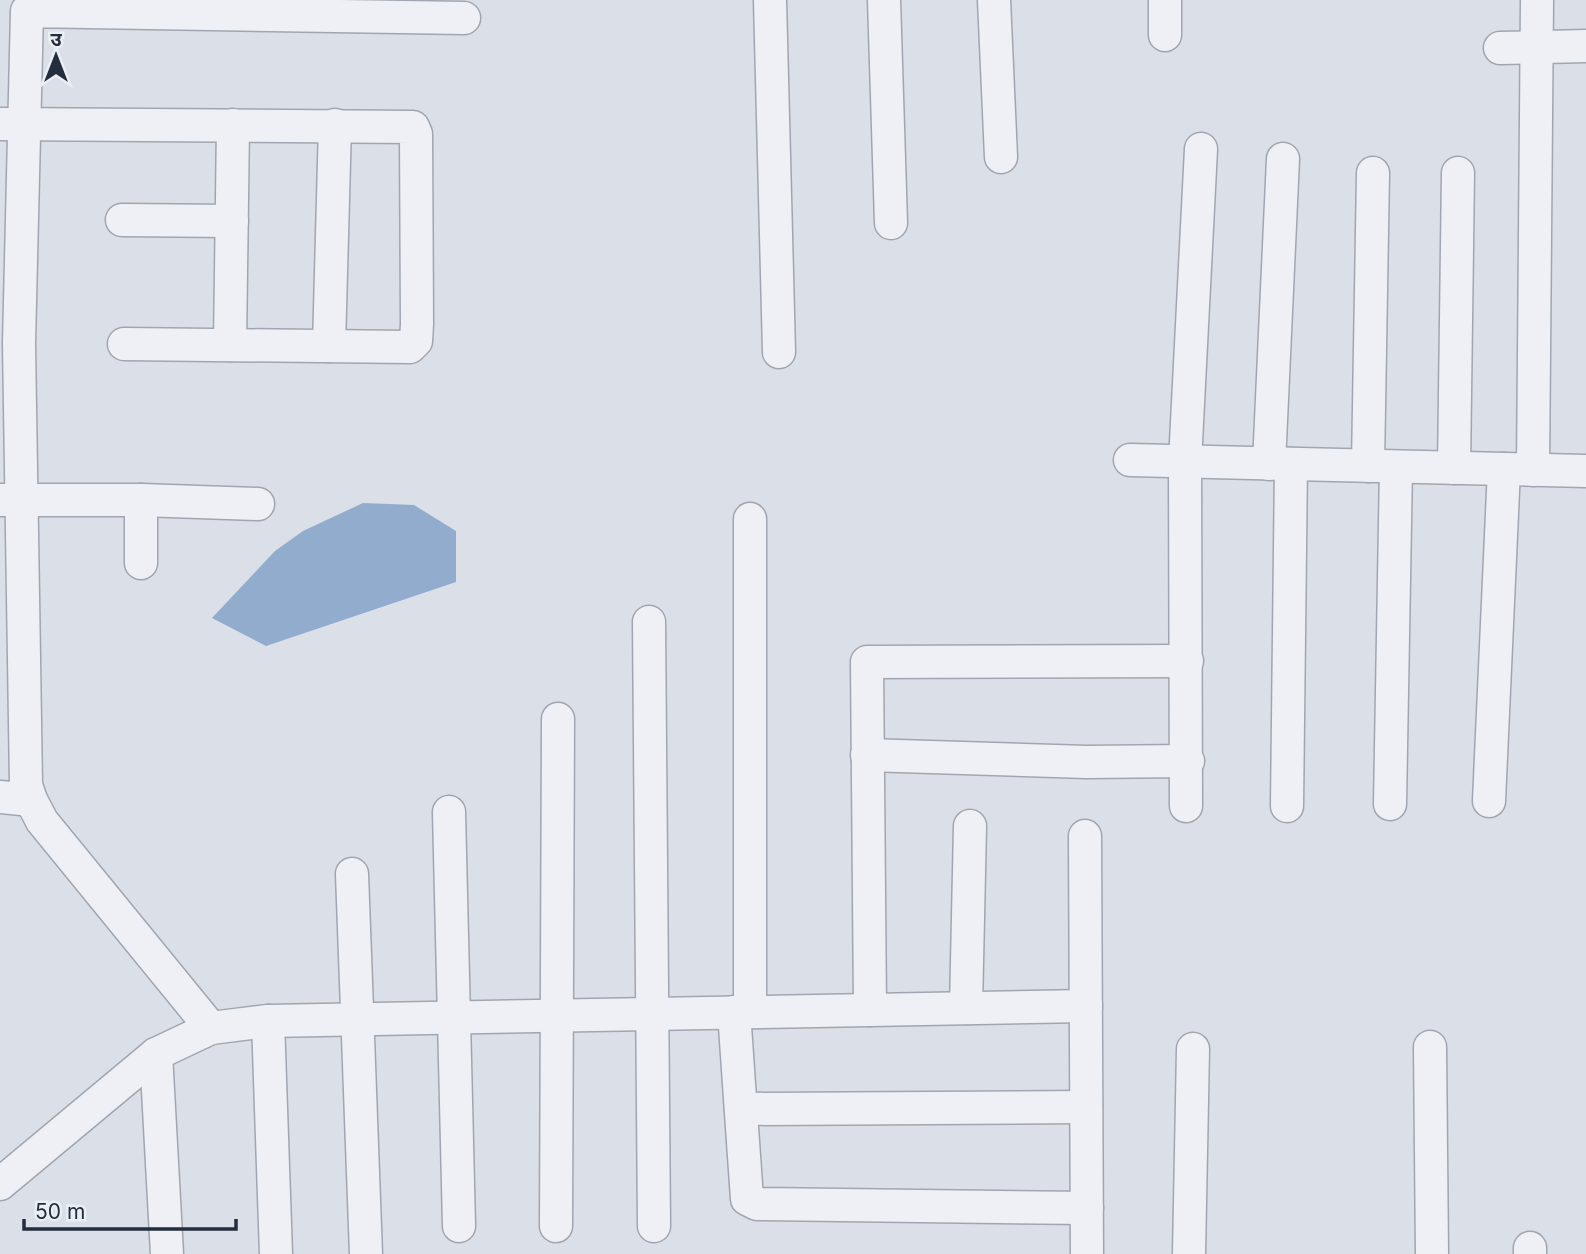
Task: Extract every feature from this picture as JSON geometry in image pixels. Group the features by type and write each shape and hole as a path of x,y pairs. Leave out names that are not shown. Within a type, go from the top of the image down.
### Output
{"street":[{"path":"770,0 779,352"},
{"path":"884,0 891,223"},
{"path":"994,0 1001,157"},
{"path":"1165,0 1165,35"},
{"path":"1489,801 1518,469 1537,0"},
{"path":"211,1028 42,821 15,798 26,785 10,500 19,343 10,295 14,11 294,8 464,19"},
{"path":"1500,48 1586,46"},
{"path":"12,125 413,127 416,134 417,324 416,341 410,346 124,344"},
{"path":"230,345 233,125"},
{"path":"329,346 335,125"},
{"path":"1186,806 1188,761 1185,462 1201,149"},
{"path":"1283,159 1280,464 1287,806"},
{"path":"1373,173 1390,804"},
{"path":"1454,468 1458,173"},
{"path":"122,220 232,221"},
{"path":"1130,460 1586,471"},
{"path":"10,500 141,500 258,504"},
{"path":"141,500 141,563"},
{"path":"750,519 741,1110 747,1199 757,1204 1087,1208"},
{"path":"649,622 654,1226"},
{"path":"870,1010 867,662 1187,661"},
{"path":"556,1226 558,719"},
{"path":"867,755 1086,762 1188,761"},
{"path":"449,812 459,1226"},
{"path":"966,1008 970,826"},
{"path":"1085,836 1087,1254"},
{"path":"352,874 366,1254"},
{"path":"0,1184 156,1054 211,1028 268,1021 1086,1006"},
{"path":"268,1021 276,1254"},
{"path":"1430,1047 1432,1254"},
{"path":"1189,1254 1193,1049"},
{"path":"156,1054 167,1254"},
{"path":"741,1110 1086,1107"}],"water":[{"path":"363,503 414,505 456,531 456,582 266,646 212,618 275,551 303,531"}]}
